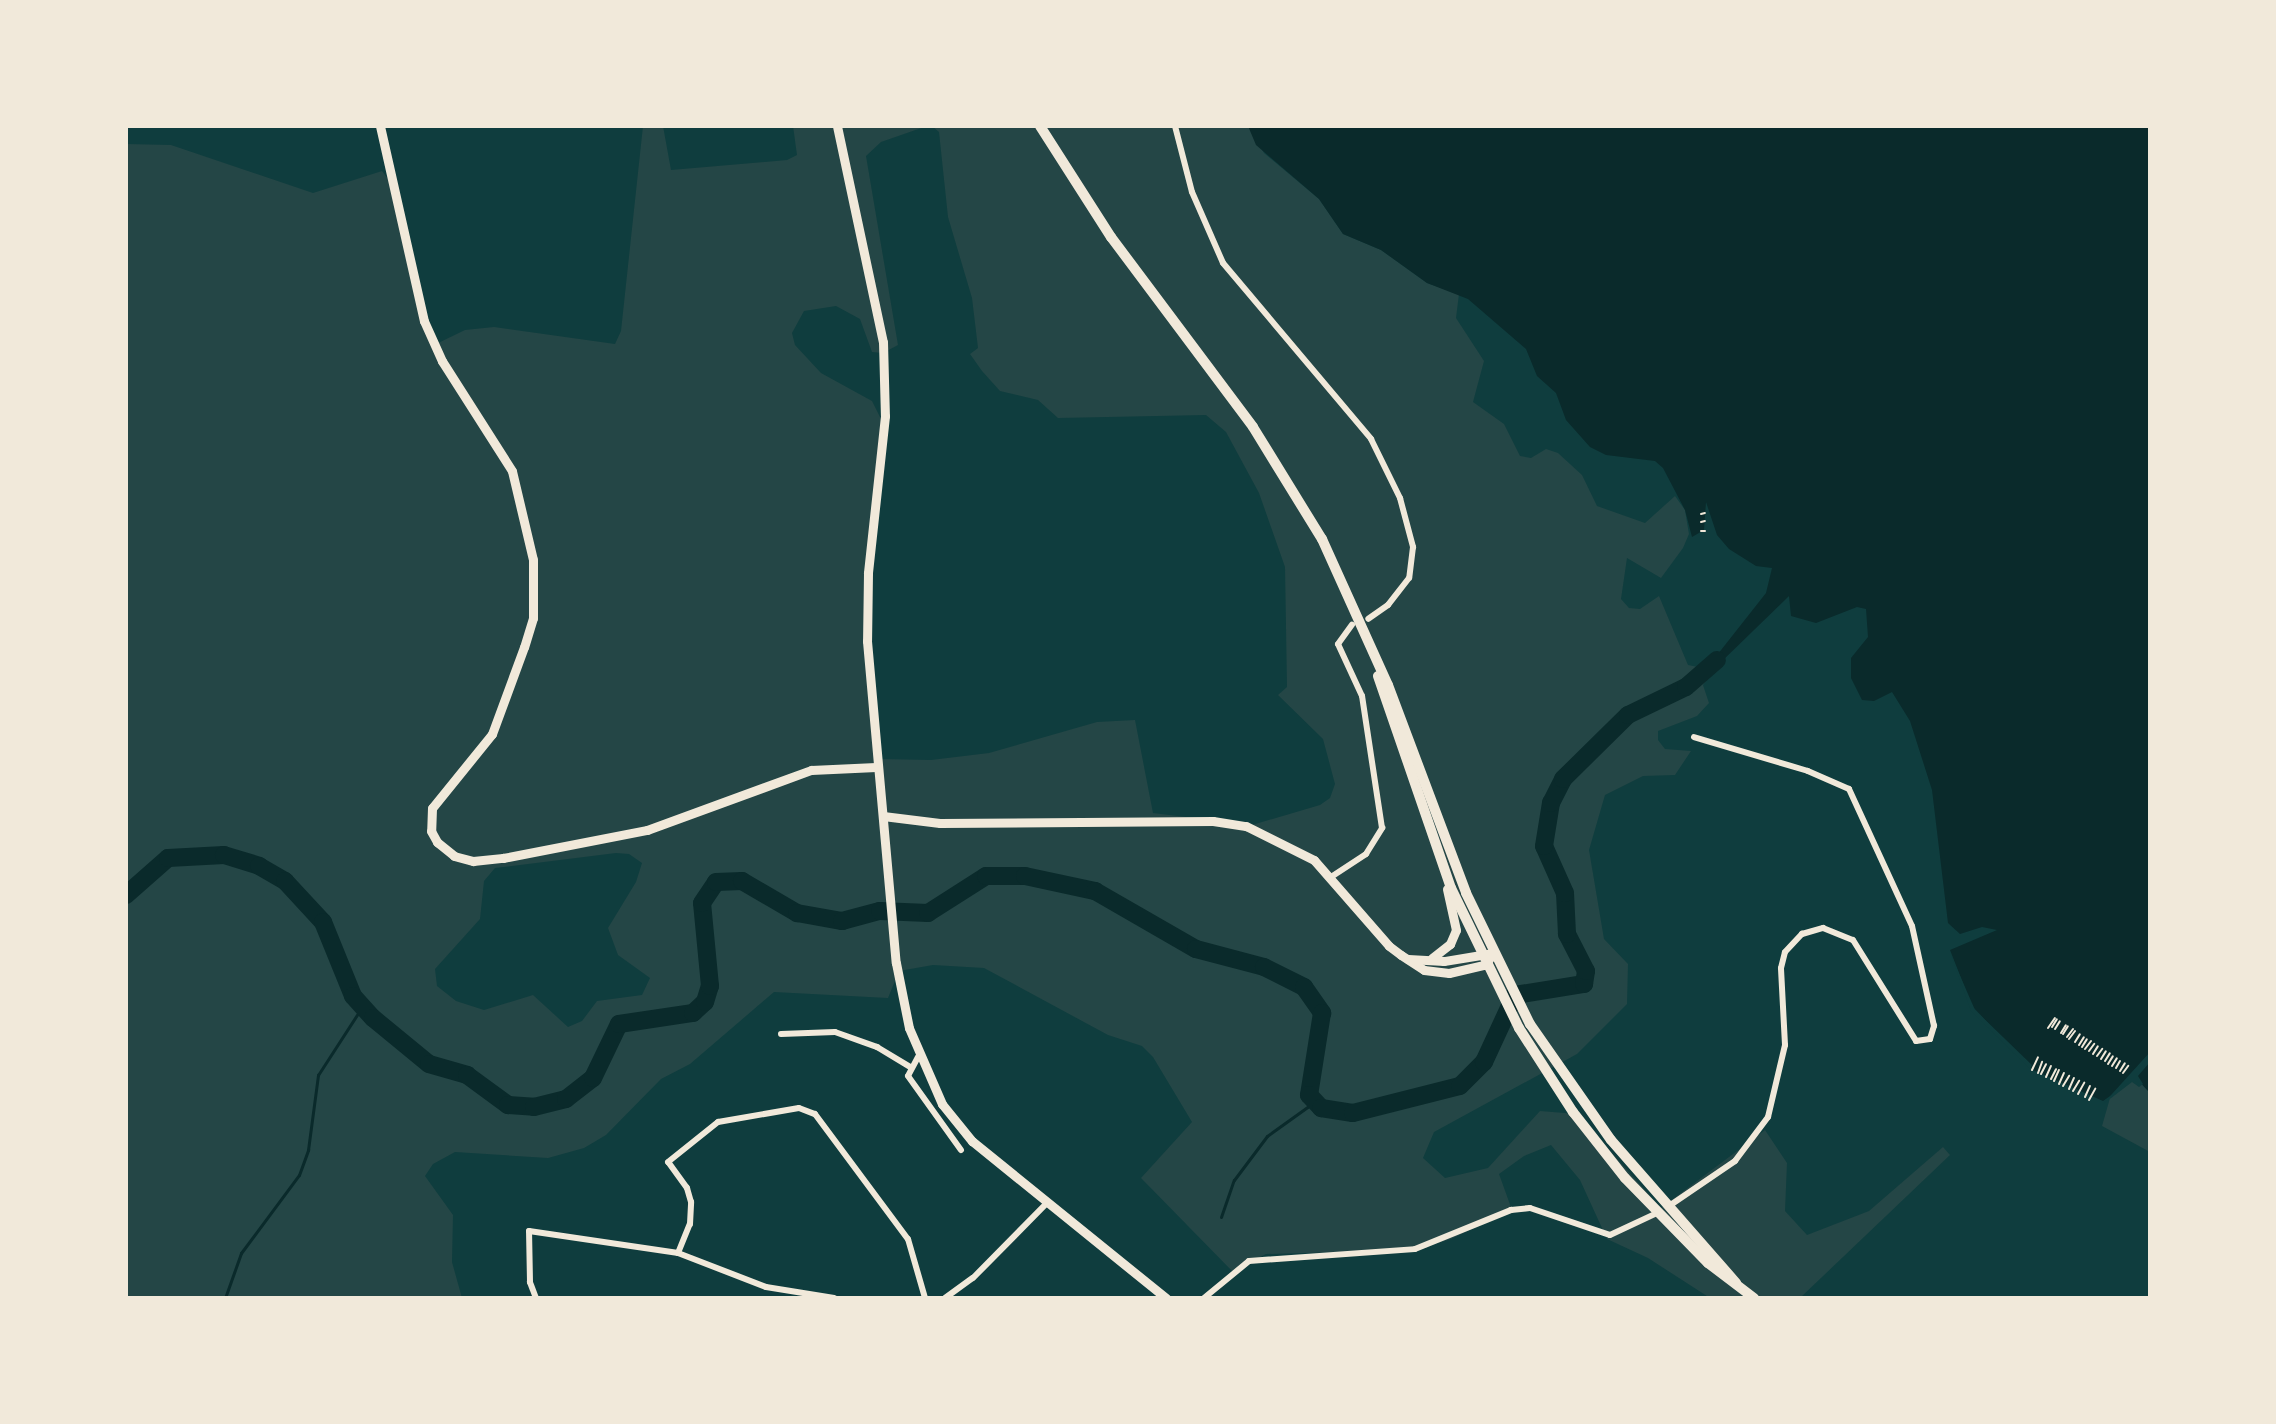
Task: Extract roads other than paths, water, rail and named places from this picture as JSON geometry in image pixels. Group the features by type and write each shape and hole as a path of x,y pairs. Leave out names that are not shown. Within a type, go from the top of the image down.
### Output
{"highway":[{"path":"1040,126 1111,237 1277,463 1322,539 1373,654 1493,953 1499,978 1538,1048 1639,1175 1736,1283 1754,1298"},
{"path":"1373,654 1444,867 1485,965 1499,978"}],"main road":[{"path":"380,126 424,321 442,361 512,471 533,560 533,618 524,647 492,734 432,808 431,831 437,842 454,856 473,861 503,858 647,830 811,770 876,767"},
{"path":"837,126 879,303 886,374 866,610 876,767 896,963 918,1057 942,1104 972,1141 1046,1204 1166,1298"},
{"path":"883,816 964,824 1213,821 1271,835 1331,877 1383,939 1408,959 1424,970 1449,973 1485,965 1493,953 1408,959"},
{"path":"1429,959 1450,944 1457,924 1444,867"}],"street":[{"path":"1175,126 1192,192 1223,263 1371,439 1400,498 1413,547 1405,585 1368,619"},
{"path":"1331,877 1366,854 1382,828 1362,696 1338,644 1352,625"},
{"path":"1204,1298 1249,1261 1415,1249 1519,1208 1548,1213 1602,1235 1630,1230 1735,1161 1768,1117 1785,1045 1781,968 1785,952 1802,934 1823,928 1853,940 1916,1041 1930,1039 1934,1026 1917,942 1849,789 1808,771 1694,737"},
{"path":"781,1034 835,1032 877,1047 910,1067"},
{"path":"918,1057 910,1067 908,1076 961,1150"},
{"path":"678,1253 690,1224 691,1202 687,1188 668,1162 718,1122 799,1108 815,1114 908,1239 925,1298"},
{"path":"945,1298 973,1278 1046,1204"},
{"path":"536,1298 528,1261 529,1231 678,1253 766,1287 834,1298"},
{"path":"762,1298 766,1287"}],"waterway":[{"path":"126,895 168,858 224,855 259,866 285,881 323,922 353,996 373,1018 429,1064 467,1075 508,1105 534,1107 566,1099 593,1078 619,1024 693,1013 705,1002 710,986 702,903 716,882 742,881 797,913 842,921 880,911 928,913 986,876 1025,876 1095,891 1196,949 1264,967 1304,987 1322,1013 1309,1095 1321,1108 1353,1113 1460,1086 1484,1062 1515,995 1584,984 1586,971 1567,934 1565,893 1544,846 1551,803 1563,779 1628,715 1686,687 1717,660"},
{"path":"225,1298 241,1253 299,1175 308,1150 318,1075 362,1007"},
{"path":"1221,1217 1234,1180 1267,1136 1313,1103"}]}
